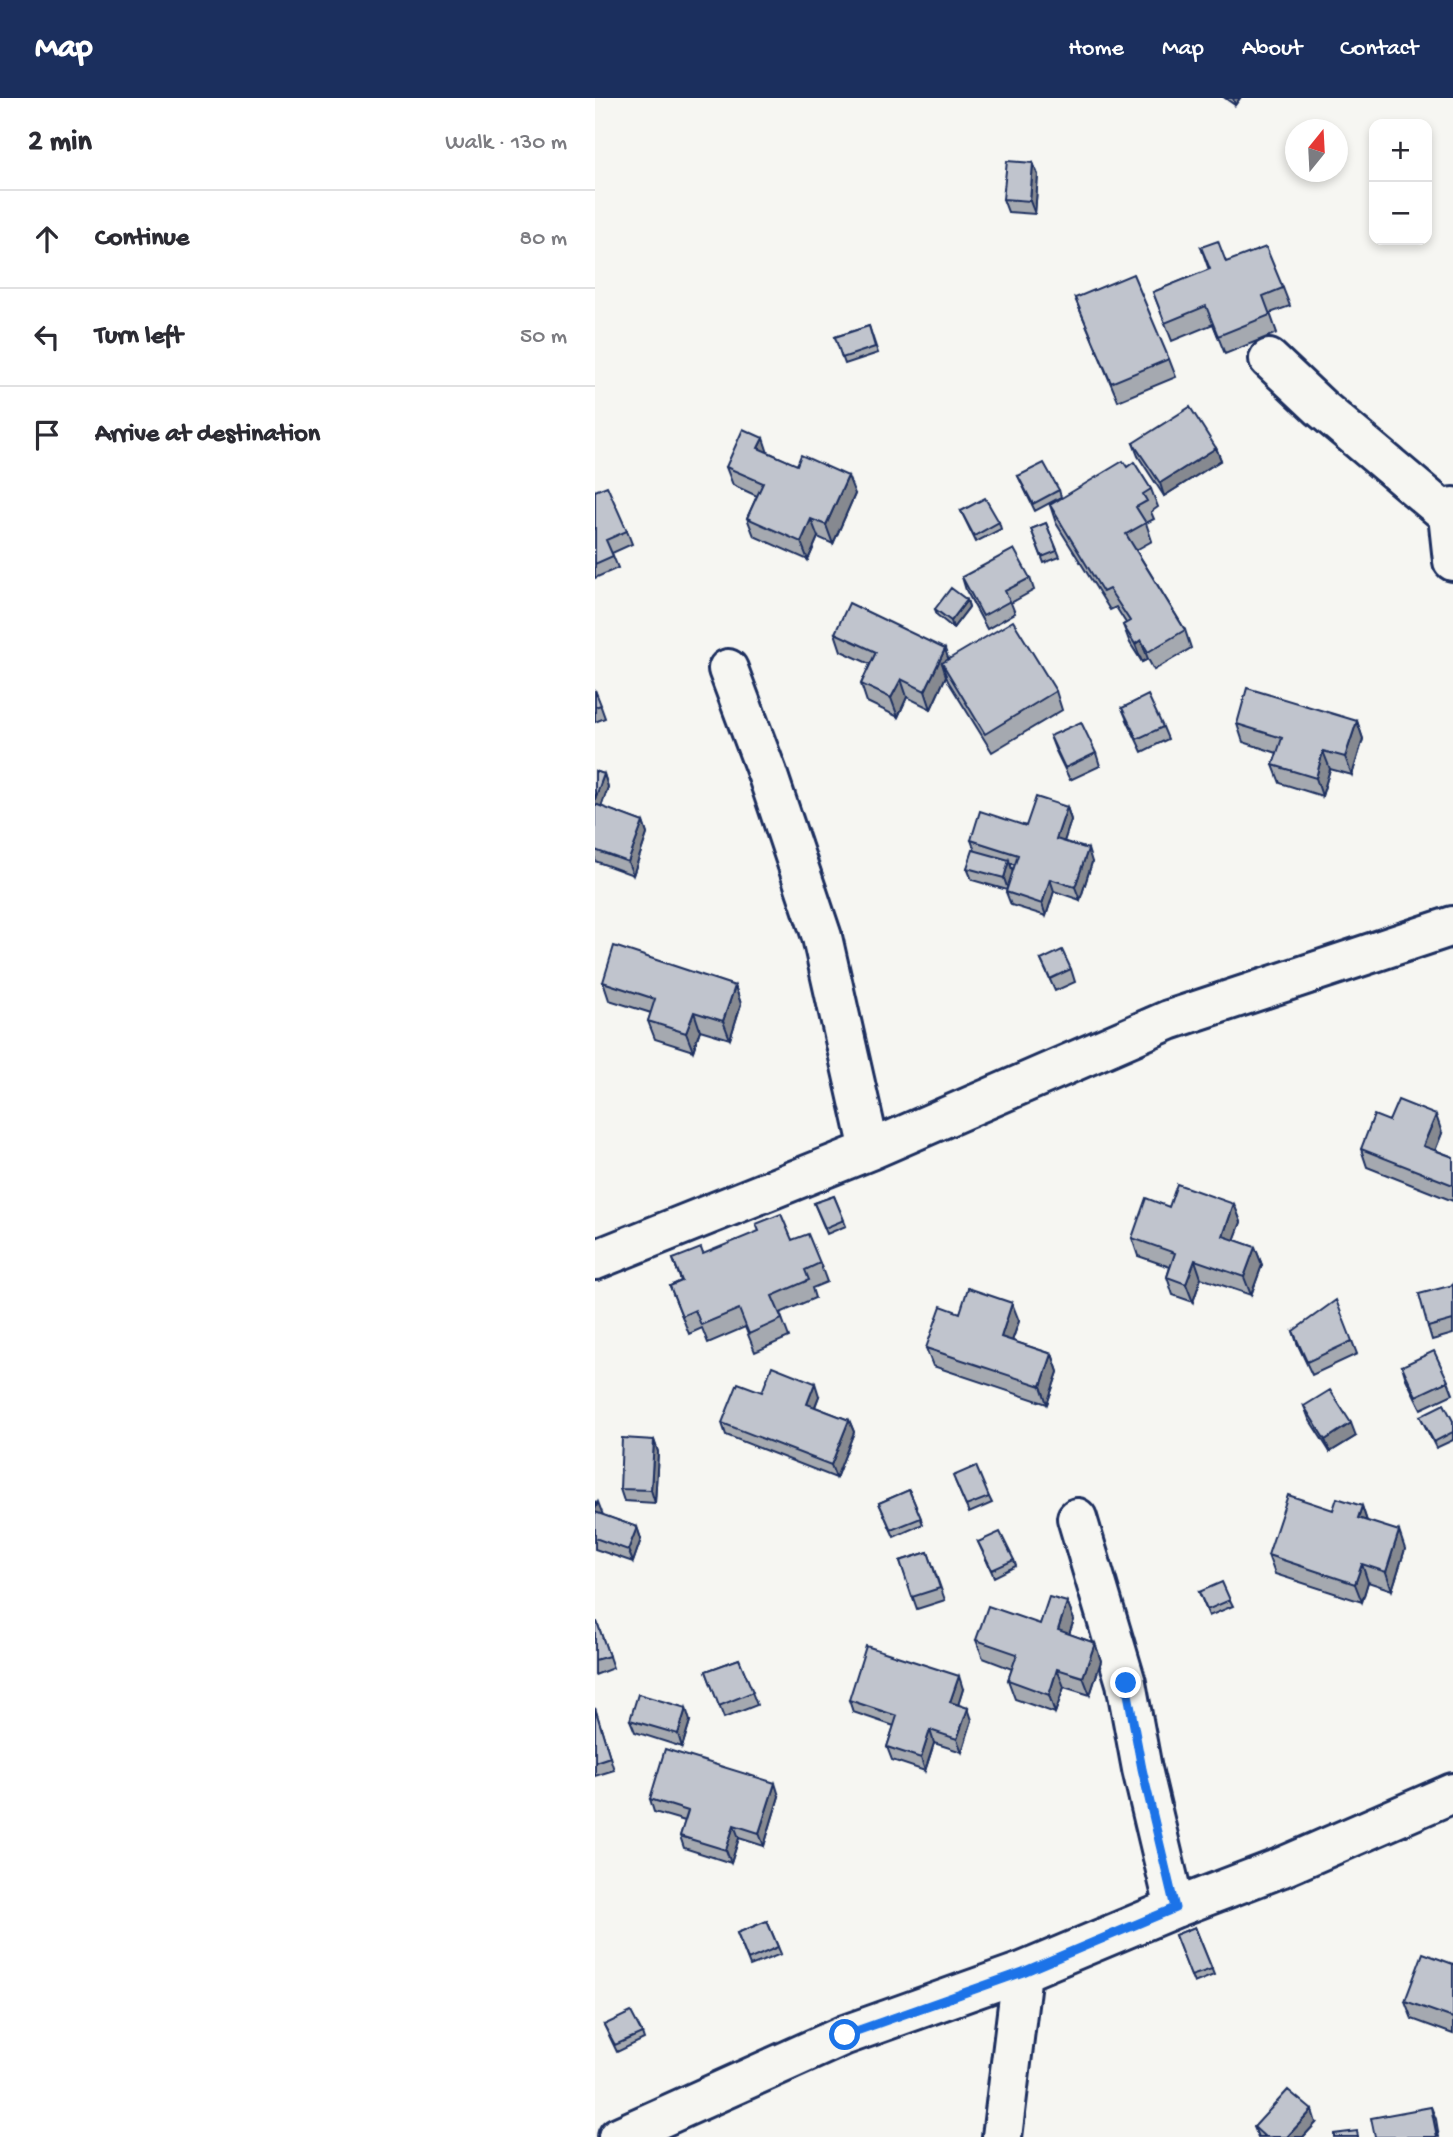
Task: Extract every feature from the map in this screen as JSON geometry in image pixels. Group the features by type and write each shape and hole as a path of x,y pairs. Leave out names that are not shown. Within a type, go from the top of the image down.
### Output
{"street":[{"path":"1269,359 1321,408 1451,511 1453,561"},
{"path":"728,669 767,773 822,937 870,1150"},
{"path":"595,1260 870,1150 1169,1020 1453,926"},
{"path":"1077,1518 1126,1683 1142,1769 1175,1908"},
{"path":"618,2137 845,2035 1023,1972 1279,1868 1453,1793"},
{"path":"1002,2137 1023,1972"}],"building":[{"path":"1007,161 1033,163 1030,201 1003,199"},
{"path":"1218,241 1226,262 1266,247 1283,288 1263,296 1270,315 1218,336 1206,306 1165,323 1153,292 1210,269 1201,247"},
{"path":"1133,274 1169,359 1111,383 1075,298"},
{"path":"869,326 875,347 842,358 835,337"},
{"path":"1190,407 1216,448 1160,483 1133,443"},
{"path":"743,429 763,438 758,448 797,465 801,455 848,476 826,525 811,519 801,542 747,518 763,483 726,467"},
{"path":"1123,461 1127,467 1134,462 1151,489 1143,494 1147,501 1136,507 1146,523 1126,534 1185,630 1148,652 1141,640 1135,644 1123,625 1130,621 1109,589 1103,592 1050,505"},
{"path":"1044,463 1059,490 1033,504 1018,476"},
{"path":"607,486 627,531 606,540 613,556 595,564 595,491"},
{"path":"985,498 999,522 974,536 961,511"},
{"path":"1046,523 1057,551 1042,557 1031,529"},
{"path":"1014,549 1030,578 1005,591 1010,601 983,616 962,577"},
{"path":"951,588 967,600 951,621 935,609"},
{"path":"849,603 945,649 925,691 901,679 891,698 861,684 876,652 835,633"},
{"path":"1013,621 1056,691 985,734 942,663"},
{"path":"1247,688 1357,721 1345,757 1323,751 1316,778 1273,765 1282,738 1237,724"},
{"path":"595,690 601,705 595,707"},
{"path":"1148,695 1163,727 1137,739 1122,708"},
{"path":"1081,722 1096,753 1065,768 1050,736"},
{"path":"595,771 604,774 595,799"},
{"path":"1036,797 1067,807 1056,839 1088,849 1075,887 1050,879 1042,904 1006,892 1018,855 971,840 980,811 1026,826"},
{"path":"595,804 643,822 628,862 595,850"},
{"path":"973,850 1009,860 1004,878 967,868"},
{"path":"614,946 735,986 723,1021 694,1012 686,1033 648,1021 655,999 603,982"},
{"path":"1062,950 1071,969 1050,979 1041,960"},
{"path":"1398,1100 1436,1115 1423,1146 1453,1157 1453,1185 1361,1149 1374,1115 1389,1121"},
{"path":"1177,1184 1234,1204 1223,1236 1255,1247 1244,1277 1195,1260 1186,1284 1167,1277 1175,1253 1132,1238 1146,1198 1169,1207"},
{"path":"834,1196 844,1220 825,1228 814,1203"},
{"path":"781,1214 792,1240 808,1234 820,1263 805,1270 809,1280 772,1296 782,1319 749,1334 739,1309 701,1325 695,1310 682,1316 670,1286 682,1281 673,1259 701,1248 703,1254 759,1231 756,1224"},
{"path":"1453,1285 1453,1320 1428,1327 1419,1294"},
{"path":"968,1288 1012,1303 1001,1337 1052,1354 1041,1386 926,1348 941,1306 960,1313"},
{"path":"1336,1300 1352,1341 1307,1362 1293,1331"},
{"path":"1434,1351 1448,1381 1416,1396 1402,1366"},
{"path":"772,1366 815,1383 807,1404 849,1420 831,1465 722,1423 738,1383 762,1392"},
{"path":"1330,1390 1351,1423 1325,1440 1304,1406"},
{"path":"1444,1404 1453,1421 1453,1432 1434,1442 1420,1416"},
{"path":"622,1438 654,1440 651,1490 620,1489"},
{"path":"976,1466 989,1497 966,1506 953,1476"},
{"path":"909,1490 921,1518 891,1530 879,1503"},
{"path":"1288,1495 1333,1510 1337,1498 1362,1506 1358,1518 1399,1531 1386,1572 1362,1564 1355,1584 1268,1555"},
{"path":"595,1512 637,1527 628,1550 595,1538"},
{"path":"1000,1532 1014,1560 992,1570 978,1542"},
{"path":"928,1552 940,1588 912,1597 900,1561"},
{"path":"1222,1582 1230,1600 1207,1610 1199,1592"},
{"path":"1049,1597 1067,1602 1058,1630 1095,1643 1083,1677 1057,1669 1049,1695 1008,1680 1017,1654 976,1640 988,1606 1040,1624"},
{"path":"595,1622 609,1656 595,1660"},
{"path":"866,1646 959,1676 950,1702 968,1708 957,1739 930,1730 921,1758 887,1747 897,1716 849,1700"},
{"path":"739,1659 753,1692 719,1706 706,1671"},
{"path":"638,1694 686,1708 678,1734 630,1720"},
{"path":"595,1708 610,1757 595,1762"},
{"path":"665,1749 775,1783 759,1833 734,1825 726,1850 680,1836 688,1811 650,1799"},
{"path":"767,1921 778,1947 748,1960 737,1933"},
{"path":"1195,1927 1212,1969 1191,1976 1175,1935"},
{"path":"1423,1953 1453,1964 1453,2018 1405,2001"},
{"path":"631,2012 642,2033 615,2045 604,2025"},
{"path":"1288,2090 1312,2110 1287,2137 1265,2137 1254,2127"},
{"path":"1431,2107 1437,2137 1375,2137 1371,2118"},
{"path":"1357,2131 1358,2137 1334,2137 1334,2134"}],"route":[{"path":"845,2035 1023,1972 1175,1908 1142,1769 1126,1683"}]}
